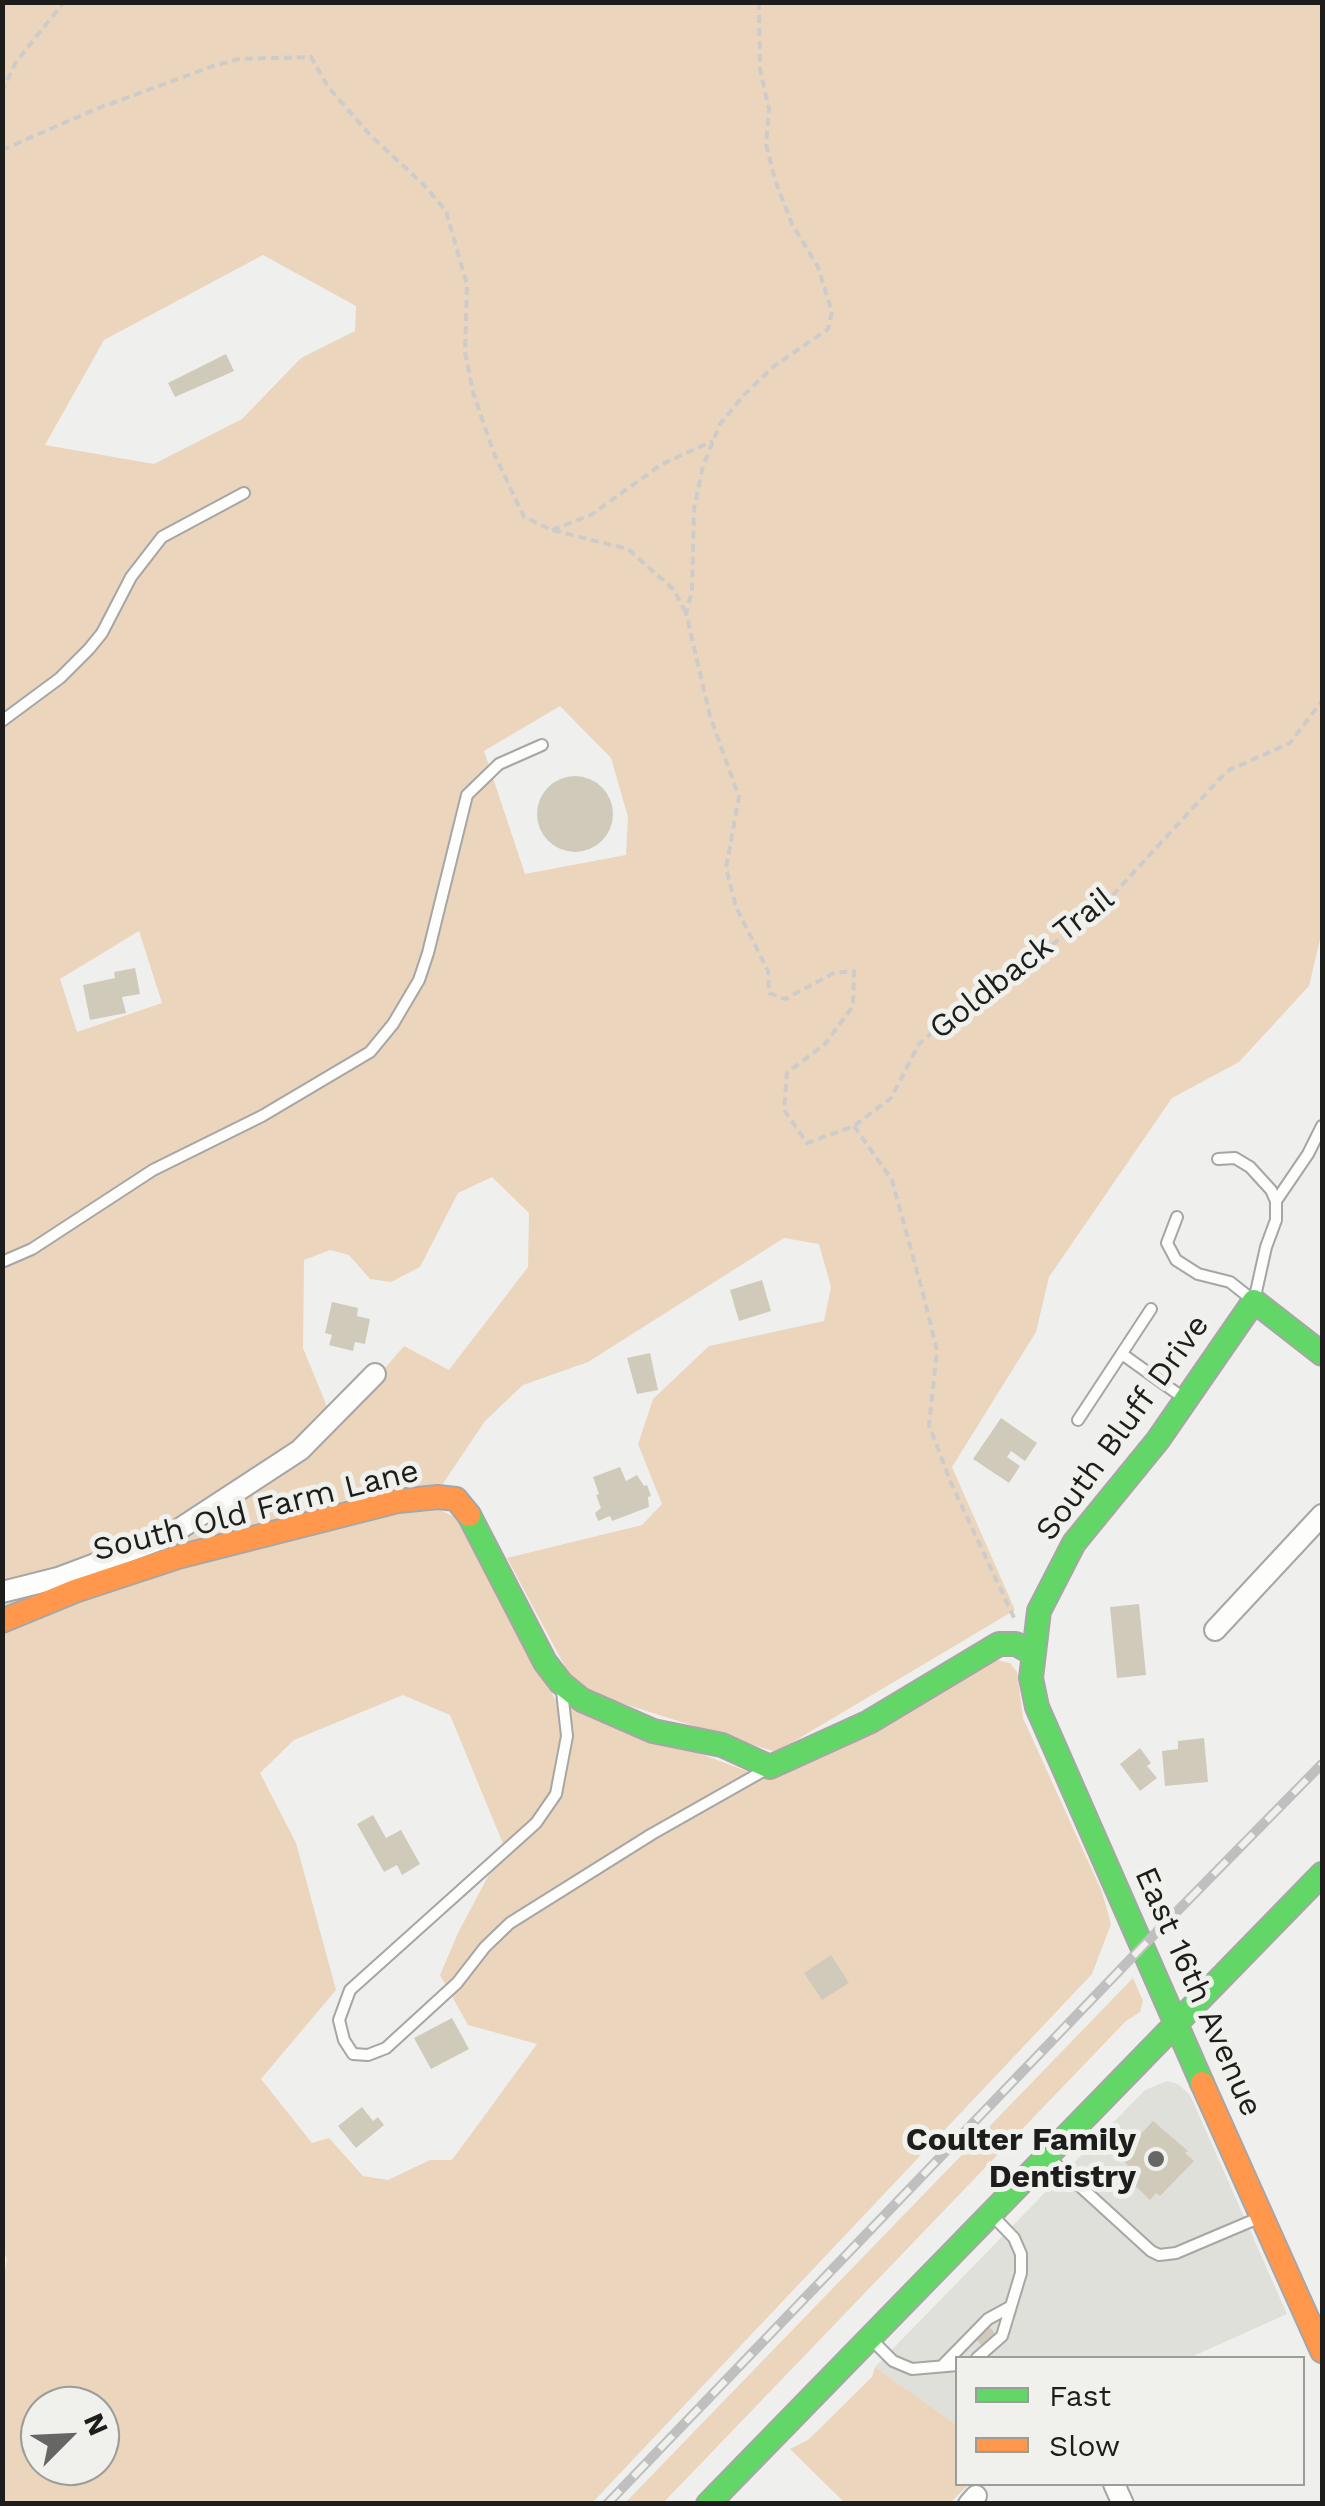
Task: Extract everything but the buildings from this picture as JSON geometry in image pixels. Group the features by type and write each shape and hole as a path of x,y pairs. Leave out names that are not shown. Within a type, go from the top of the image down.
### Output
{"street":[{"path":"1254,1300 1322,1354"},
{"name":"South Bluff Drive","path":"1032,1654 1039,1612 1074,1543 1186,1400 1254,1300"},
{"path":"2,1592 76,1572 167,1537 300,1450 375,1374"},
{"name":"South Old Farm Lane","path":"2,1621 178,1558 398,1502 449,1497 468,1513 544,1662 582,1700 653,1731 722,1745 770,1767"},
{"path":"1214,1630 1322,1515"},
{"path":"770,1767 869,1722 1000,1644 1016,1644 1032,1654"},
{"name":"East 16th Avenue","path":"1032,1654 1031,1678 1037,1708 1262,2217 1314,2309 1322,2352"},
{"path":"708,2504 1322,1874"}],"lane":[{"path":"2,721 60,678 90,649 132,577 162,537 244,493"},
{"path":"2,1262 32,1250 164,1164 262,1116 370,1052 394,1024 418,980 467,795 499,764 542,746"},
{"path":"1276,1201 1322,1126"},
{"path":"1177,1217 1167,1242 1176,1260 1198,1274 1230,1282 1254,1300 1276,1220 1276,1201 1271,1190 1244,1162 1218,1158"},
{"path":"1078,1420 1151,1309"},
{"path":"1122,1354 1186,1400"},
{"path":"561,1682 568,1736 556,1794 536,1823 350,1990 339,2020 353,2054 368,2055 386,2048 456,1983 510,1923 652,1834 770,1767"},
{"path":"1047,2156 1151,2252 1159,2255 1176,2253 1262,2217"},
{"path":"979,2356 1002,2336 1021,2272 1021,2254 1014,2238 990,2213"},
{"path":"942,2367 988,2320 1010,2307"},
{"path":"870,2337 893,2362 912,2369 955,2365"}],"path":[{"path":"2,92 16,62 64,2"},
{"name":"Goldback Trail","path":"760,2 760,69 768,108 766,144 774,180 792,224 818,267 832,312 828,329 774,366 720,424 702,466 694,510 692,592 686,614 710,716 739,796 726,868 736,907 768,972 770,993 784,999 834,973 854,971 853,1006 825,1044 787,1073 784,1110 807,1143 854,1126 891,1098 919,1044 963,1006 1021,970 1110,898 1226,771 1290,743 1322,701"},
{"path":"2,150 96,109 213,66 239,59 311,57 328,87 371,136 424,184 446,210 466,285 465,352 473,392 492,452 524,517 552,530 628,549 674,590 686,614"},
{"path":"552,530 591,515 662,464 713,441"},
{"path":"854,1126 892,1180 924,1297 937,1351 929,1425 951,1484 1016,1622"}],"shaded area":[{"path":"3,3 1322,3 1322,931 1309,986 1239,1062 1172,1098 1049,1277 1036,1332 952,1467 1015,1610 776,1752 577,1689 507,1558 642,1525 662,1504 638,1444 653,1399 709,1346 824,1321 831,1287 819,1244 784,1238 588,1362 523,1385 485,1421 442,1485 3,1615","holes":["263,255 356,306 355,331 301,358 242,419 154,464 45,445 104,340","560,706 611,758 628,817 626,855 525,874 484,751","139,931 162,1003 77,1032 60,979","492,1177 529,1213 528,1267 449,1370 404,1346 341,1419 328,1409 303,1348 304,1260 330,1250 349,1255 370,1279 391,1282 420,1267 458,1193"]},
{"path":"400,1509 438,1509 459,1519 555,1699 765,1778 992,1659 1010,1663 1017,1672 1023,1718 1102,1892 1111,1924 1092,1974 592,2503 3,2503 2,2286 7,2259 2,2249 2,1629 158,1571","holes":["403,1695 450,1715 504,1846 440,1975 468,2025 537,2044 452,2160 430,2160 388,2180 363,2176 329,2138 312,2143 261,2079 336,1990 296,1843 260,1773 294,1740"]},
{"path":"1133,1978 1143,2001 1140,2012 1126,2021 663,2503 625,2503"},
{"path":"1167,2081 1178,2084 1190,2095 1287,2314 1193,2356 955,2356 955,2424 875,2367 1145,2090"},
{"path":"875,2367 955,2424 955,2486 967,2486 950,2503 845,2503 790,2449 808,2440 872,2377"}],"railway":[{"path":"607,2504 1322,1764"}],"traffic: fast":[{"path":"1202,2083 1037,1707 1031,1678 1039,1611 1074,1543 1158,1440 1254,1301 1322,1354"},
{"path":"469,1515 545,1662 561,1683 582,1700 653,1731 722,1745 770,1767 869,1722 999,1644 1016,1644 1032,1653"},
{"path":"708,2504 1322,1874"}],"traffic: slow":[{"path":"2,1621 75,1591 178,1557 398,1501 456,1499 469,1515"},
{"path":"1202,2083 1322,2351"}],"place":[{"name":"Coulter Family Dentistry","path":"1156,2159"}]}
